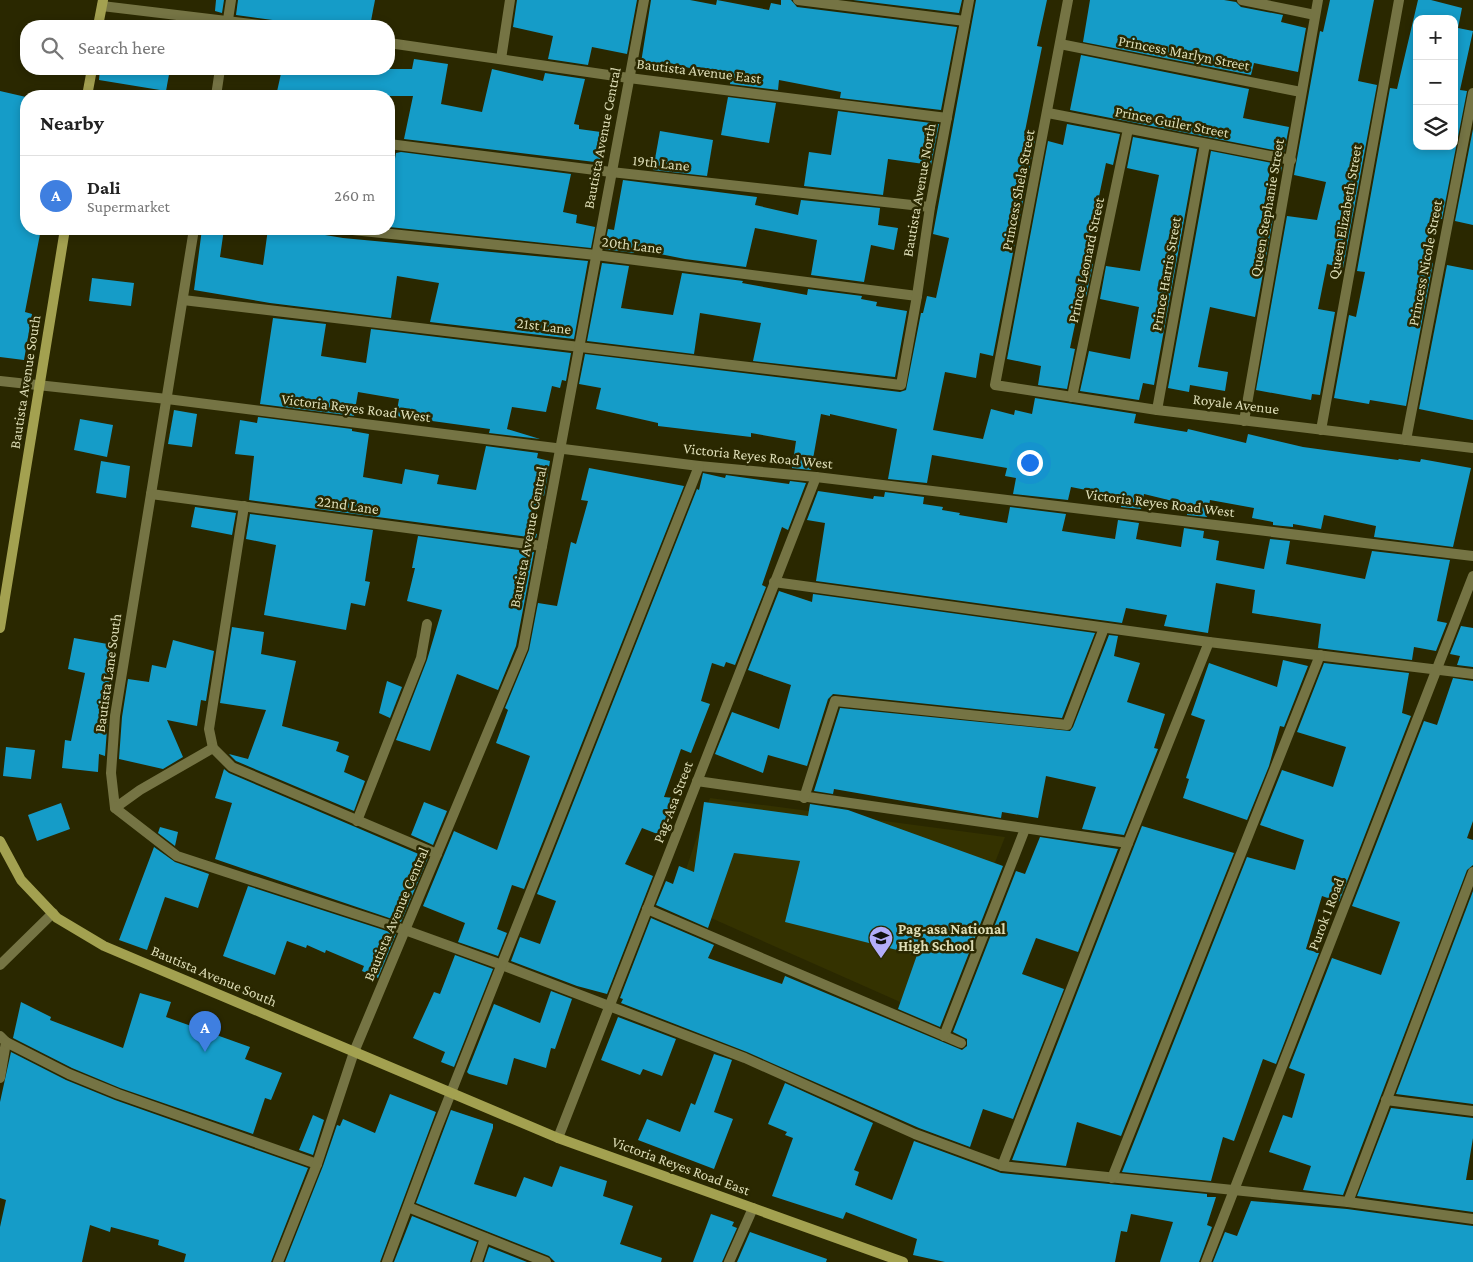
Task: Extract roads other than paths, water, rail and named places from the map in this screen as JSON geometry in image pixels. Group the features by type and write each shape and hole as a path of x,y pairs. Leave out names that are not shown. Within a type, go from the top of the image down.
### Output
{"street":[{"path":"228,20 231,0"},
{"path":"501,59 510,0"},
{"name":"Bautista Avenue Central","path":"278,1262 317,1164 354,1052 523,648 644,0"},
{"path":"798,0 965,21"},
{"name":"Bautista Avenue North","path":"901,385 930,207 969,0"},
{"name":"Princess Shela Street","path":"996,385 1068,0"},
{"path":"1242,0 1315,15"},
{"name":"Queen Stephanie Street","path":"1244,421 1318,0"},
{"name":"Queen Elizabeth Street","path":"1321,430 1399,0"},
{"path":"99,20 102,3 209,20"},
{"name":"Bautista Avenue East","path":"395,44 629,78 946,118"},
{"name":"Princess Marlyn Street","path":"1060,44 1301,92"},
{"path":"88,90 91,75"},
{"path":"217,90 219,75"},
{"name":"Princess Nicole Street","path":"1406,440 1473,93"},
{"name":"Prince Guiler Street","path":"1048,113 1290,160"},
{"name":"Prince Leonard Street","path":"1072,396 1128,129"},
{"name":"Prince Harris Street","path":"1157,410 1205,144"},
{"name":"19th Lane","path":"395,145 611,172 930,207"},
{"name":"Bautista Avenue South","path":"0,628 64,235"},
{"name":"Bautista Lane South","path":"116,808 111,773 115,716 193,235"},
{"name":"20th Lane","path":"395,235 596,256 917,296"},
{"name":"21st Lane","path":"183,300 579,345 901,385"},
{"name":"Victoria Reyes Road West","path":"0,381 167,399 699,466 816,477 1473,556"},
{"name":"Royale Avenue","path":"996,385 1157,410 1473,448"},
{"path":"387,1262 450,1093 699,466"},
{"name":"Pag-Asa Street","path":"558,1138 816,477"},
{"name":"22nd Lane","path":"151,494 542,546"},
{"path":"244,506 209,730 213,748 232,768 437,854"},
{"name":"Purok 1 Road","path":"1206,1262 1473,576"},
{"path":"774,582 1209,642 1473,674"},
{"path":"358,821 421,658 427,624"},
{"path":"804,798 835,701 1067,725 1104,628"},
{"path":"1002,1166 1209,642"},
{"path":"1112,1178 1320,655"},
{"path":"213,748 140,790 116,808 177,856 405,930 502,965 745,1058 915,1134 1002,1166 1348,1202 1473,1219"},
{"path":"697,781 804,798 1128,843"},
{"path":"944,1036 1025,829"},
{"name":"Bautista Avenue South","path":"0,841 21,880 53,913 104,946 450,1093"},
{"path":"1348,1202 1473,872"},
{"path":"647,909 961,1043"},
{"path":"0,965 53,913"},
{"path":"0,1078 3,1039 69,1074 118,1094 317,1164"},
{"name":"Victoria Reyes Road East","path":"450,1093 558,1138 903,1262"},
{"path":"1386,1100 1473,1111"},
{"path":"408,1207 546,1262"},
{"path":"729,1262 753,1208"},
{"path":"477,1262 485,1238"}],"place":[{"name":"Pag-asa National High School","path":"881,959"},
{"name":"Dali","path":"205,1052"}]}
